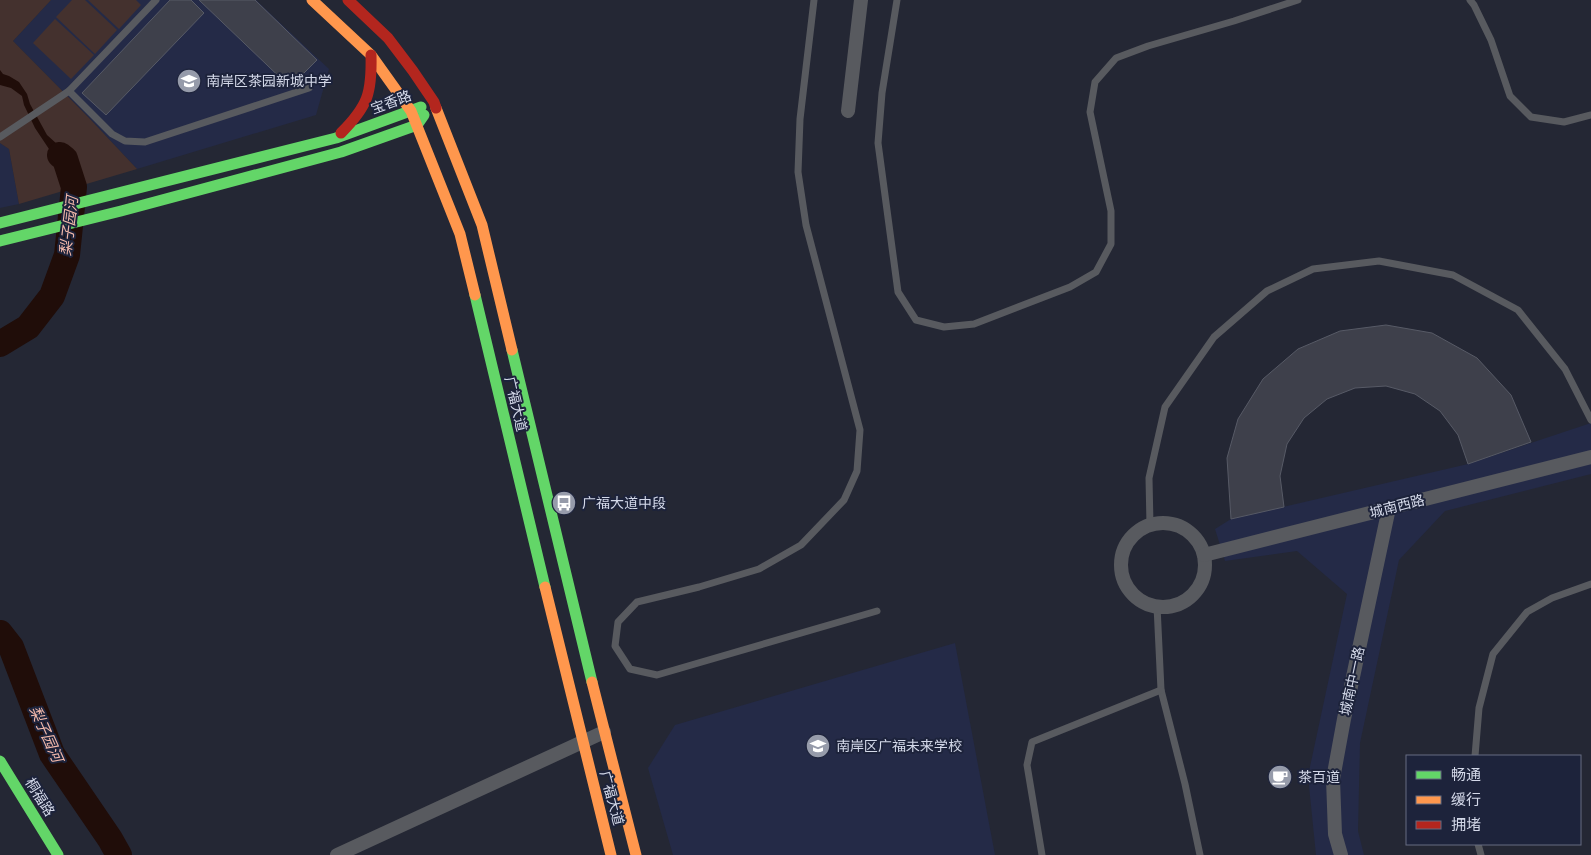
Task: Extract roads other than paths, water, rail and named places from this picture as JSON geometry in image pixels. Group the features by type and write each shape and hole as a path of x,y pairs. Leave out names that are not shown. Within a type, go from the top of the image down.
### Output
{"main road":[{"name":"广福大道","path":"312,0 371,55 410,111 460,234 611,855"},
{"name":"广福大道","path":"348,0 388,38 434,102 482,225 604,732 636,855"},
{"path":"336,138 357,118 367,102 371,82 371,55"},
{"name":"宝香路","path":"0,222 336,138 434,102"},
{"name":"宝香路","path":"417,125 434,102"},
{"path":"0,241 342,152 417,125"},
{"name":"桐福路","path":"0,760 56,852"}],"street":[{"path":"848,111 861,0"},
{"name":"城南西路","path":"1204,555 1591,458"},
{"name":"城南中一路","path":"1341,855 1335,834 1333,779 1389,508"},
{"path":"1163,523 1177,525 1190,532 1199,542 1204,555 1205,569 1201,582 1194,593 1183,602 1170,606 1144,603 1133,594 1125,583 1121,569 1122,555 1127,542 1137,532 1150,525 1163,523"},
{"path":"337,855 604,732"}],"lane":[{"path":"0,137 67,92 156,0"},
{"path":"814,0 800,119 798,172 806,225 860,430 857,470 844,500 801,545 759,569 637,602 618,622 615,646 630,668 657,675 877,611"},
{"path":"897,0 882,93 878,144 898,292 916,320 944,327 974,324 1070,287 1096,272 1111,244 1111,211 1090,112 1095,82 1116,58 1148,46 1298,0"},
{"path":"1470,0 1491,40 1510,96 1531,118 1564,122 1591,115"},
{"path":"67,92 112,134 125,141 145,142 309,88"},
{"path":"1150,525 1149,478 1165,407 1214,336 1267,292 1313,269 1380,261 1453,275 1518,310 1565,369 1591,420"},
{"path":"1475,755 1479,708 1493,654 1527,612 1552,598 1591,584"},
{"path":"1157,606 1162,690 1200,855"},
{"path":"1042,855 1027,765 1032,742 1162,690"}],"waterway":[{"name":"梨子园河","path":"0,344 28,327 52,296 67,255 74,187 65,159 60,155"},
{"name":"梨子园河","path":"0,633 11,647 52,754 119,855"}],"place":[{"name":"南岸区茶园新城中学","path":"189,81"},
{"name":"广福大道中段","path":"564,503"},
{"name":"南岸区广福未来学校","path":"818,746"},
{"name":"茶百道","path":"1280,777"}]}
